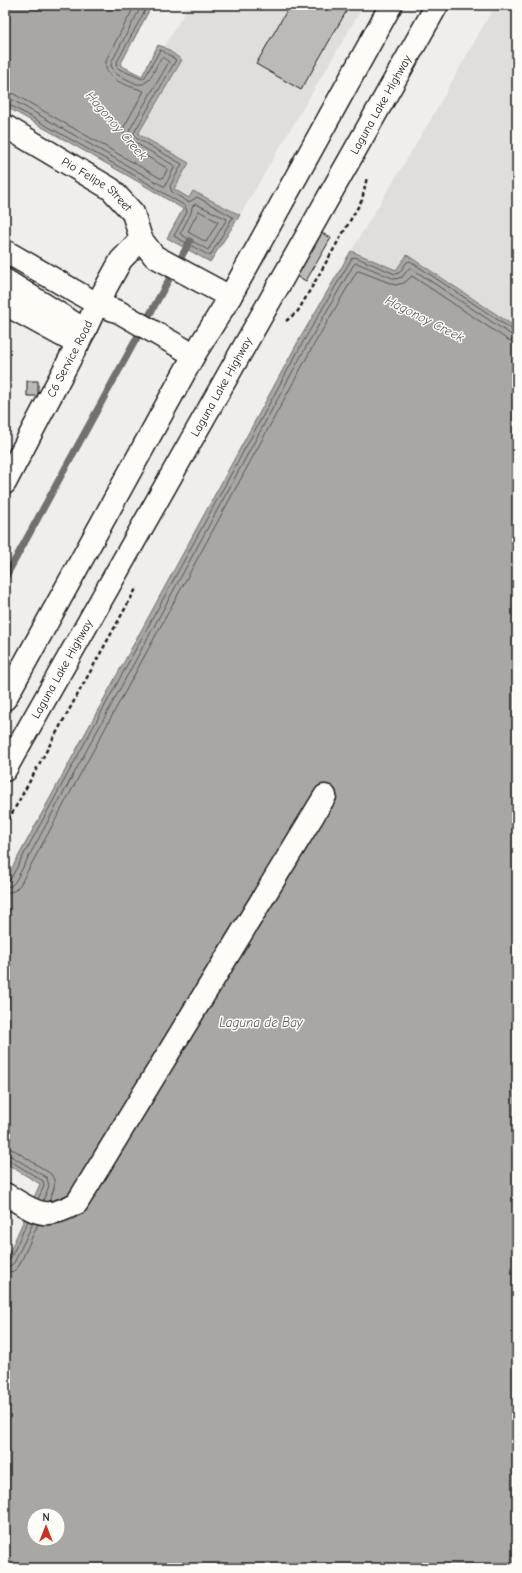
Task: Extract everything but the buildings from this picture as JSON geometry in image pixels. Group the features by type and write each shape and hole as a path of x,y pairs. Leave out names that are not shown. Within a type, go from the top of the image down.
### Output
{"main road":[{"path":"5,699 194,355 230,296 391,5"},
{"name":"Laguna Lake Highway","path":"5,770 437,5"},
{"name":"Pio Felipe Street","path":"5,126 111,190 133,213 141,238 154,256 230,296"},
{"name":"C6 Service Road","path":"5,483 121,260 141,238"},
{"path":"5,251 97,304 119,312 194,355"},
{"path":"5,280 82,337"},
{"path":"5,304 82,337"},
{"path":"5,1194 37,1213 62,1212 77,1202 325,796"}],"path":[{"path":"298,312 362,200"}],"shaded area":[{"path":"189,5 364,5 240,215 194,191 189,198 174,189 138,134 182,60 164,47"},
{"path":"495,5 517,5 517,328 408,255 396,270 351,251 428,124"}],"water":[{"name":"Hagonoy Creek","path":"5,5 152,5 120,65 142,76 158,45 164,47 182,60 138,134 189,163 174,189 189,198 193,191 240,215 210,262 167,238 183,209 5,106"},
{"name":"Laguna de Bay","path":"351,251 396,270 407,255 517,328 517,1568 5,1568 5,1262 40,1184 5,1163 5,881 299,340"}],"waterway":[{"path":"5,578 190,241"}]}
